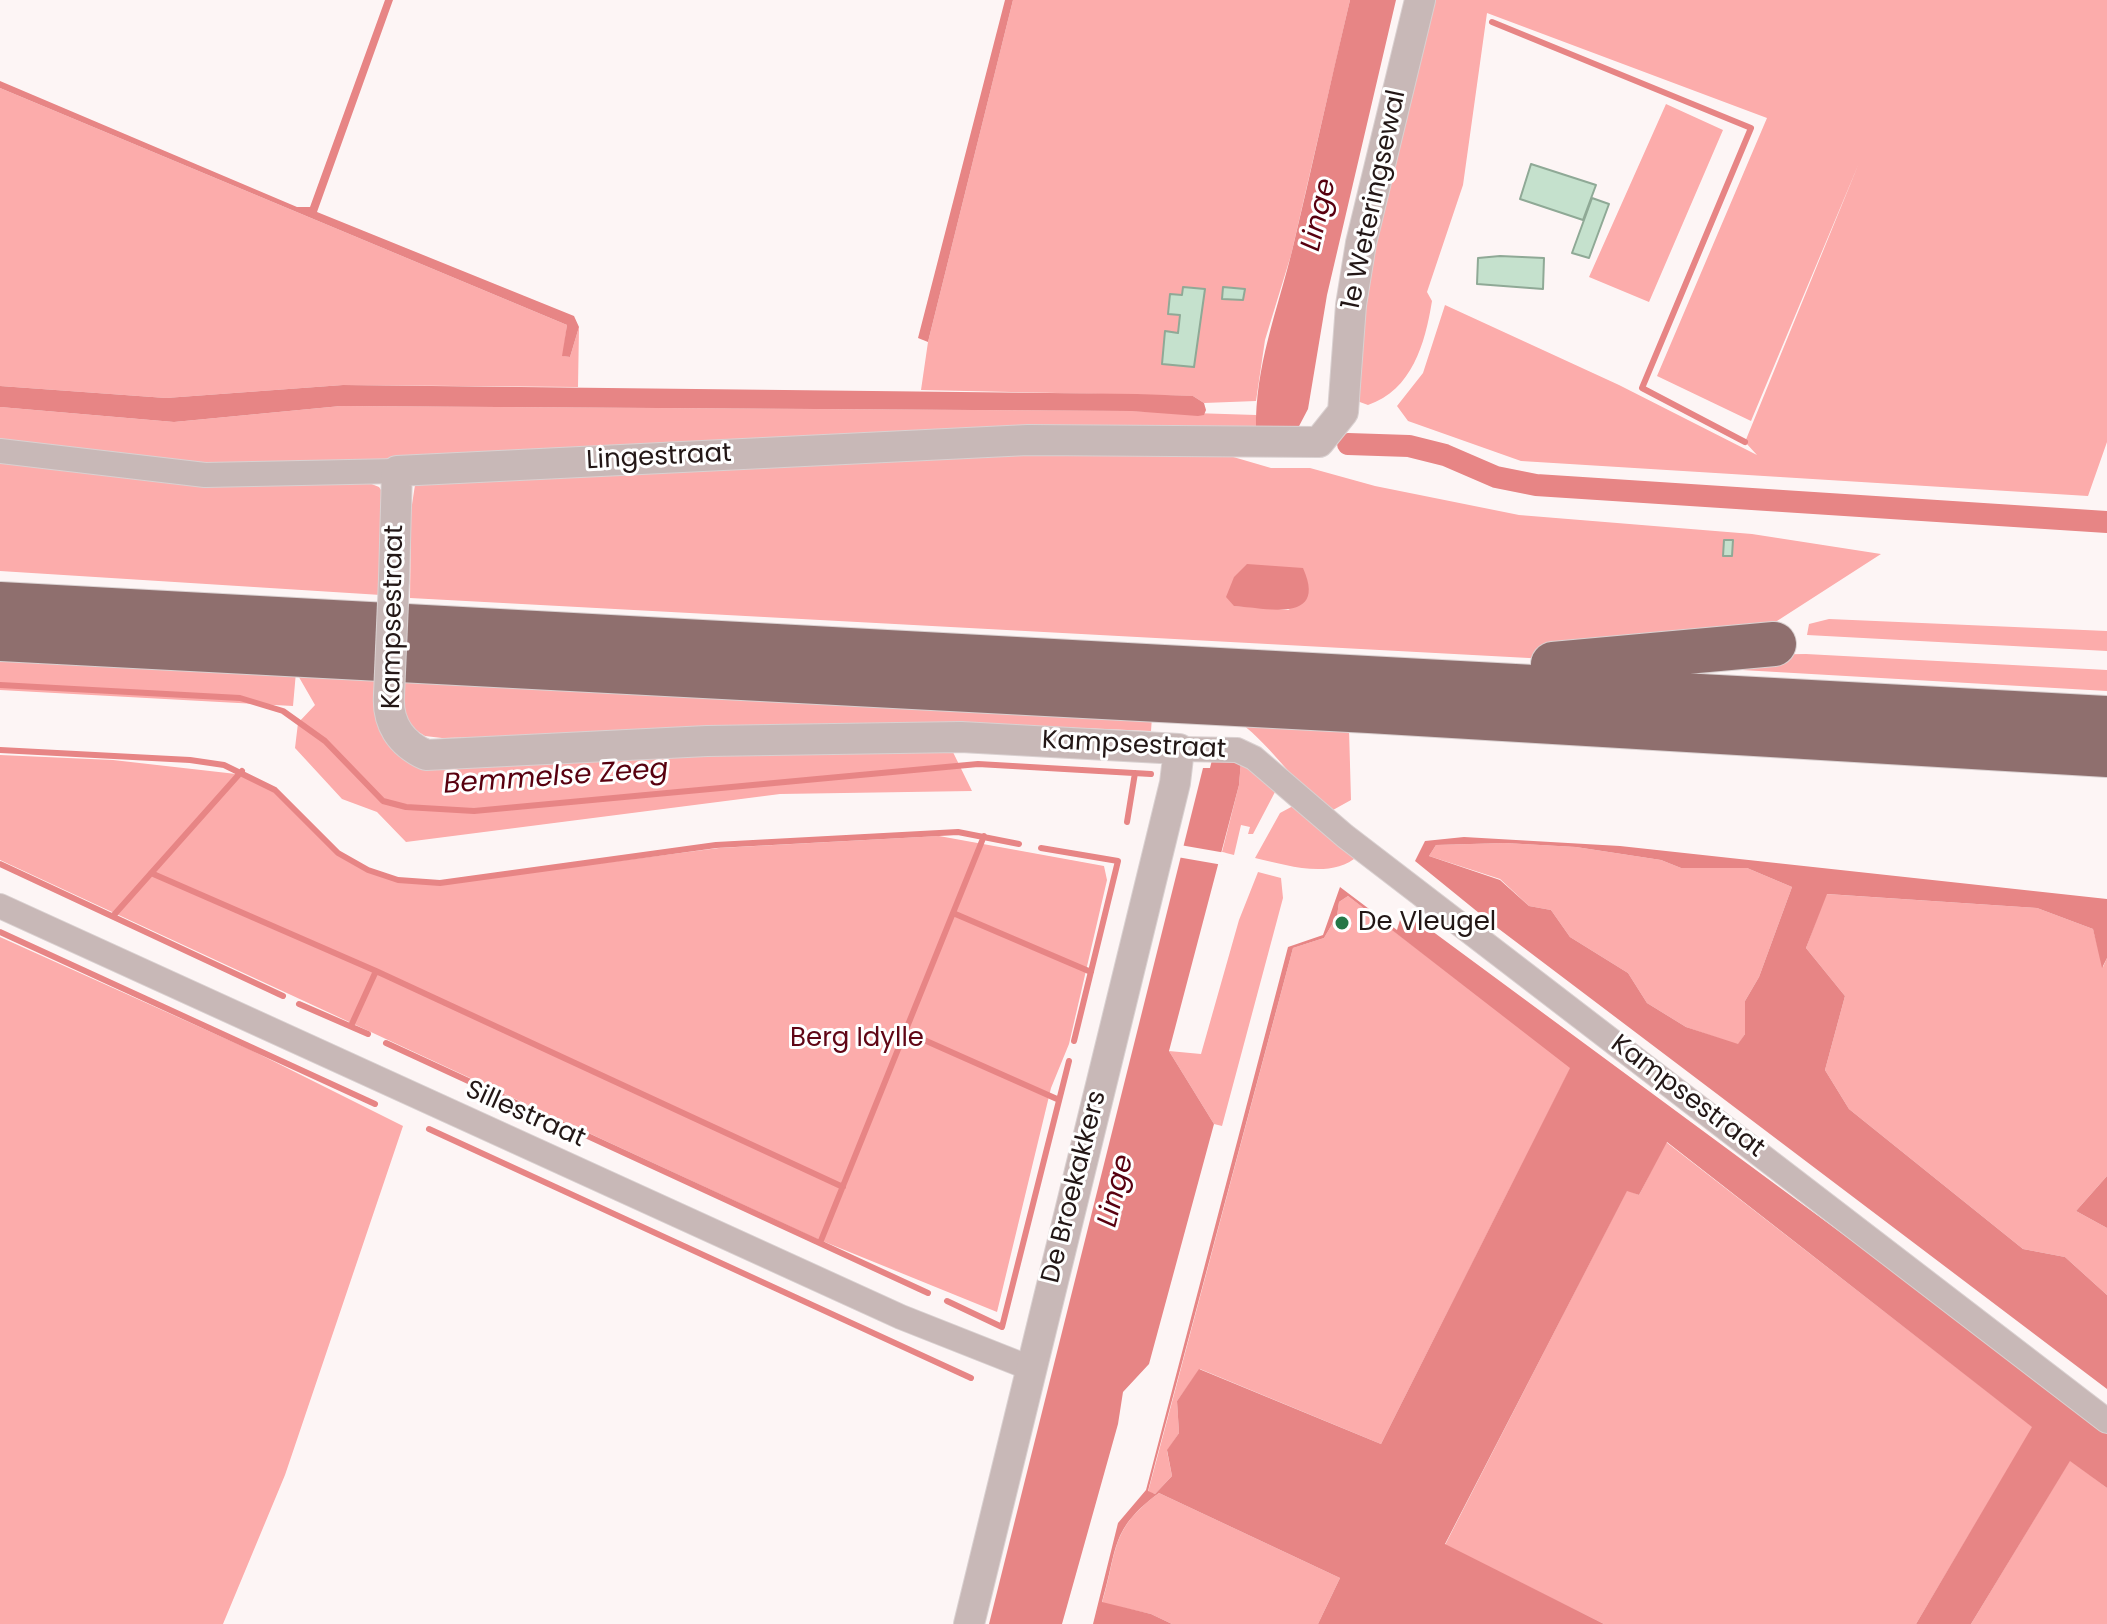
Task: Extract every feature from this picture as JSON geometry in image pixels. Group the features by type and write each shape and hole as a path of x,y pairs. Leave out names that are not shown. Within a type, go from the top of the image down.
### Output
{"highway":[{"path":"0,604 2107,718"},
{"path":"0,639 1369,711 2107,755"},
{"path":"1456,681 1528,666 1774,644"}],"street":[{"name":"1e Weteringsewal","path":"1319,442 1343,412 1351,305 1361,243 1420,0"},
{"name":"Lingestraat","path":"0,451 205,475 397,471 1028,440 1319,442"},
{"name":"Kampsestraat","path":"397,471 388,715 395,730 412,748 426,755 707,741 961,737 1179,749 1226,748 1254,758 1356,844 2107,1421"},
{"name":"De Broekakkers","path":"969,1624 1175,783 1179,749"},
{"name":"Sillestraat","path":"0,906 901,1317 1030,1368"}],"green space":[{"path":"1013,0 1350,0 1291,255 1265,340 1256,401 1204,403 1193,396 921,390 928,342"},
{"path":"1429,0 2107,0 2107,442 2088,496 1521,461 1408,421 1397,406 1423,373 1445,305 1619,385 1757,455 1745,442 1859,163 1751,421 1657,376 1767,118 1487,13 1463,185 1427,292 1432,301 1420,349 1406,377 1396,388 1368,405 1357,401 1352,347"},
{"path":"0,88 567,325 563,356 570,357 579,327 578,387 343,385 166,398 0,386"},
{"path":"1666,104 1723,130 1649,302 1589,277"},
{"path":"341,406 1131,411 1256,415 1256,430 902,437 239,466 201,465 0,439 0,407 174,422"},
{"path":"1199,447 1271,468 1310,468 1375,486 1519,515 1752,534 1881,554 1763,630 1566,660 410,598 411,511 415,485 425,480","holes":["1234,578 1290,610 1234,606"]},
{"path":"0,462 364,481 379,487 385,496 381,595 0,571"},
{"path":"1829,619 2107,631 2107,651 1807,635 1809,624"},
{"path":"0,653 378,675 402,746 949,744 972,791 780,794 406,842 377,812 342,799 295,748 298,723 315,705 296,672 293,706 0,690"},
{"path":"1806,654 2107,670 2107,691 1672,666 1740,655"},
{"path":"398,677 1152,717 1151,731 1034,726 442,738 425,736 407,725"},
{"path":"1239,722 1349,729 1351,800 1333,810 1320,801"},
{"name":"Berg Idylle","path":"0,755 113,760 245,775 273,791 337,855 367,871 398,880 440,884 719,848 939,836 1104,866 1107,880 1069,1044 1051,1088 997,1312 815,1238 0,860"},
{"path":"1241,761 1274,786 1275,792 1253,834 1248,834 1250,827 1241,825 1234,855 1222,852 1239,785"},
{"path":"1293,806 1358,856 1347,863 1322,869 1294,867 1255,858 1280,813"},
{"path":"1505,843 1576,847 1661,860 1681,868 1747,868 1792,887 1759,977 1745,1001 1745,1034 1738,1045 1686,1027 1647,1003 1628,973 1570,937 1551,910 1529,906 1500,879 1429,856 1436,845"},
{"path":"1258,872 1281,878 1283,898 1222,1126 1214,1124 1169,1051 1201,1054 1239,920"},
{"path":"1826,894 2037,908 2093,929 2103,967 2107,958 2107,1176 2076,1211 2107,1228 2107,1295 2065,1257 2023,1249 1849,1109 1825,1070 1845,996 1806,948"},
{"path":"1348,896 1571,1067 1381,1444 1200,1369 1177,1401 1179,1433 1167,1451 1172,1476 1155,1494 1148,1492 1293,948 1324,938 1337,916 1339,902"},
{"path":"0,937 253,1051 403,1126 285,1475 223,1624 0,1624"},
{"path":"1666,1142 2033,1427 1916,1624 1604,1624 1445,1545 1627,1190 1639,1195"},
{"path":"2070,1460 2107,1488 2107,1624 1971,1624"},
{"path":"1159,1493 1340,1578 1318,1624 1172,1624 1151,1614 1102,1603 1114,1554 1124,1529 1143,1506"}],"water":[{"path":"385,0 393,0 317,212 574,316 579,327 570,357 562,356 567,325 0,88 0,81 297,207 310,207"},
{"path":"1005,0 1013,0 928,342 918,338"},
{"name":"Linge","path":"1350,0 1396,0 1327,295 1308,409 1297,430 1256,430 1263,361 1292,251"},
{"path":"343,385 1137,394 1193,396 1204,403 1206,410 1204,415 1198,416 1131,411 341,406 174,422 0,407 0,386 166,398"},
{"path":"1247,564 1303,568 1309,586 1307,598 1301,605 1290,609 1234,606 1226,597 1234,577"},
{"name":"Linge","path":"1212,760 1241,761 1239,785 1169,1051 1214,1124 1149,1364 1123,1392 1118,1424 1062,1624 989,1624 1203,768 1210,768"},
{"path":"1464,837 1620,846 2107,899 2107,958 2102,968 2093,929 2037,908 1827,894 1806,948 1845,996 1825,1070 1849,1109 2023,1249 2065,1257 2107,1295 2107,1389 1495,926 1415,861 1425,841","holes":["1505,843 1576,847 1661,860 1681,868 1747,868 1792,887 1759,977 1745,1001 1745,1034 1738,1044 1686,1027 1647,1003 1628,973 1570,937 1551,910 1529,906 1500,880 1429,856 1436,845"]},
{"path":"1340,887 1397,930 1400,920 1413,917 2107,1429 2107,1488 2070,1461 1971,1624 1916,1624 2032,1427 1667,1142 1639,1195 1627,1191 1445,1544 1604,1624 1318,1624 1340,1578 1159,1493 1143,1506 1124,1529 1114,1553 1102,1602 1151,1614 1172,1624 1093,1624 1118,1523 1146,1490 1288,947 1323,935","holes":["1348,896 1570,1068 1381,1444 1199,1369 1177,1401 1179,1433 1167,1450 1172,1476 1155,1494 1148,1491 1293,948 1324,938 1337,916 1339,902"]},
{"path":"2107,1176 2107,1228 2076,1211"}],"pier":[{"path":"1180,845 1226,853 1223,865 1177,857"}],"building":[{"path":"1531,164 1596,185 1583,220 1520,199"},
{"path":"1592,198 1609,204 1589,258 1572,253"},
{"path":"1478,258 1544,258 1543,289 1477,284"},
{"path":"1183,287 1205,289 1194,367 1162,364 1165,331 1178,333 1180,315 1168,314 1170,294 1182,295"},
{"path":"1223,287 1245,289 1243,300 1222,299"},
{"path":"1724,540 1733,540 1732,556 1723,556"}],"waterway":[{"path":"1492,22 1751,128 1642,388 1745,442"},
{"path":"1348,444 1409,446 1445,455 1496,477 1536,485 2107,522"},
{"name":"Bemmelse Zeeg","path":"0,685 240,698 283,711 325,741 383,801 406,807 474,811 978,764 1151,774"},
{"path":"0,750 190,760 224,765 275,790 338,853 368,870 398,880 440,883 716,845 958,832 1019,844"},
{"path":"113,916 242,771"},
{"path":"1127,822 1135,773"},
{"path":"820,1243 984,836"},
{"path":"1041,848 1118,861 1074,1041"},
{"path":"0,864 283,996"},
{"path":"151,873 376,971 843,1187"},
{"path":"953,913 1091,972"},
{"path":"0,932 375,1104"},
{"path":"351,1026 376,971"},
{"path":"299,1004 368,1034"},
{"path":"906,1032 1057,1099"},
{"path":"386,1043 928,1293"},
{"path":"947,1301 1002,1327 1069,1061"},
{"path":"429,1129 971,1378"}],"place":[{"name":"De Vleugel","path":"1342,923"}]}
